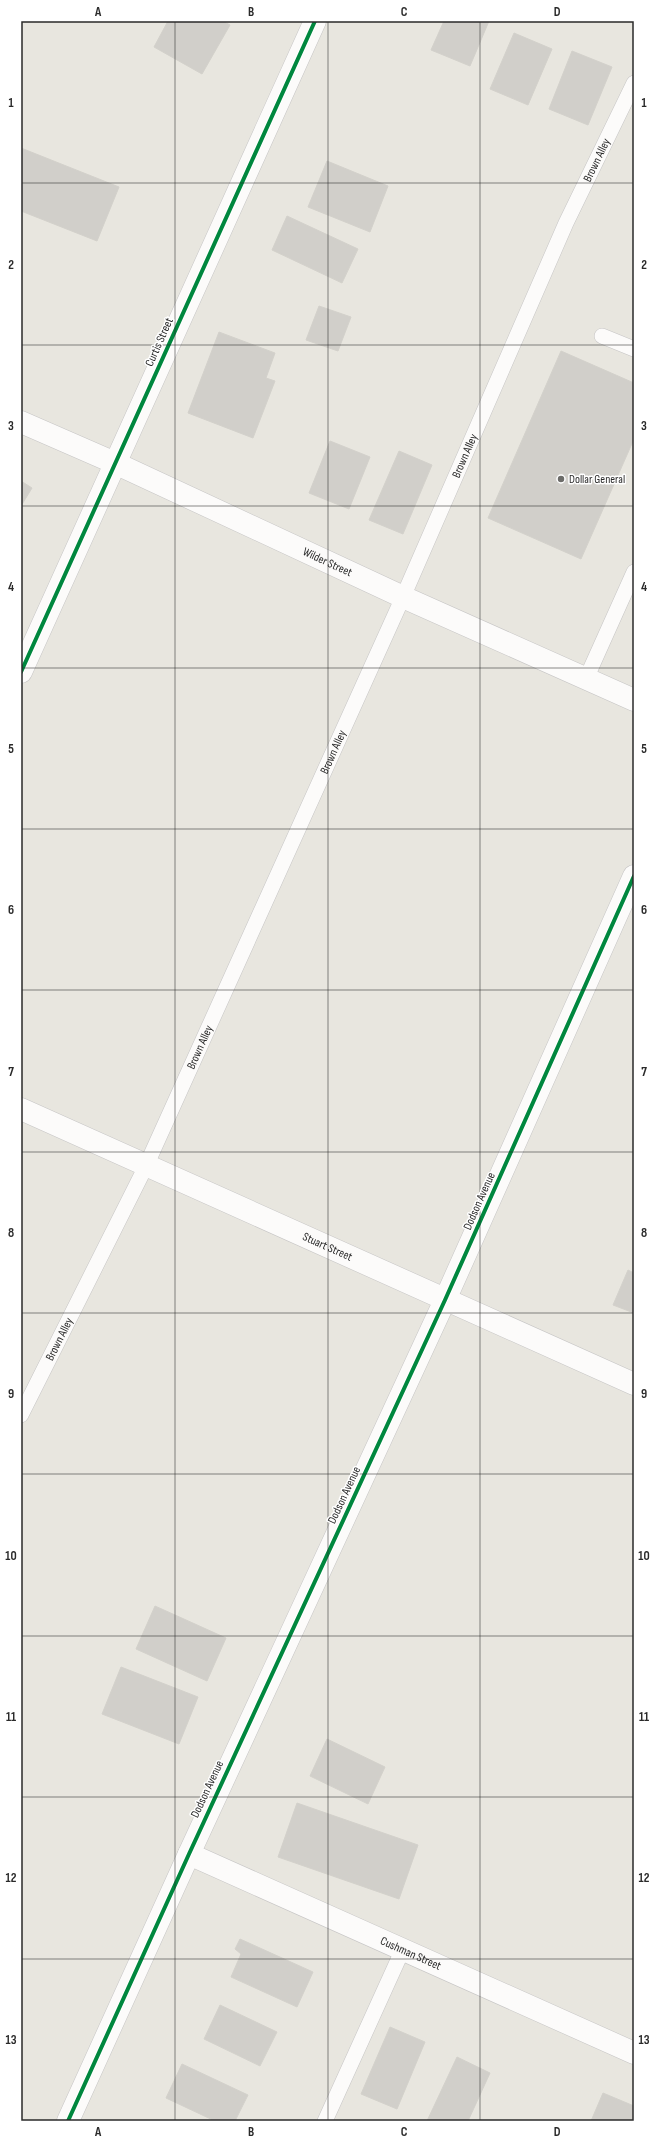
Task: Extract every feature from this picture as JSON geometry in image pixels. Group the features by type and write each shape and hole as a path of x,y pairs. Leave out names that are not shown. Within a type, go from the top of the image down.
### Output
{"street":[{"name":"Curtis Street","path":"21,672 315,21"},
{"name":"Wilder Street","path":"21,422 115,463 403,597 634,700"},
{"name":"Dodson Avenue","path":"68,2121 189,1854 446,1300 634,876"},
{"name":"Stuart Street","path":"21,1109 634,1384"},
{"name":"Cushman Street","path":"189,1854 634,2053"}],"lane":[{"name":"Brown Alley","path":"21,1415 146,1165 403,597 566,223 634,83"},
{"path":"602,336 634,349"},
{"path":"586,679 634,572"},
{"path":"325,2121 402,1949"}],"building":[{"path":"168,21 223,21 230,25 202,74 154,47"},
{"path":"444,21 489,21 470,66 431,50"},
{"path":"514,33 552,49 528,105 490,89"},
{"path":"572,51 612,67 588,125 549,109"},
{"path":"21,148 119,187 97,241 21,211"},
{"path":"327,161 388,186 370,232 308,207"},
{"path":"287,216 358,249 342,283 272,250"},
{"path":"319,306 351,317 338,351 306,340"},
{"path":"219,332 275,353 266,378 275,381 253,438 188,413"},
{"name":"Dollar General","path":"561,351 634,383 634,439 581,559 488,518"},
{"path":"330,441 370,457 349,509 309,493"},
{"path":"399,451 432,465 403,534 369,520"},
{"path":"21,481 32,488 21,506"},
{"path":"628,1270 634,1273 634,1313 613,1305"},
{"path":"155,1606 226,1638 207,1681 136,1649"},
{"path":"121,1667 198,1697 179,1744 102,1714"},
{"path":"327,1739 385,1767 368,1804 310,1776"},
{"path":"297,1803 418,1845 399,1899 278,1857"},
{"path":"240,1939 313,1972 297,2007 231,1977 241,1954 235,1949"},
{"path":"220,2005 277,2032 260,2066 204,2039"},
{"path":"390,2027 425,2042 397,2109 361,2094"},
{"path":"457,2057 490,2073 468,2121 427,2121"},
{"path":"182,2064 248,2095 235,2121 215,2121 166,2098"},
{"path":"603,2093 634,2106 634,2121 591,2121"}],"cycle path":[{"path":"21,672 315,21"},
{"path":"68,2121 189,1854 445,1300 634,876"}],"place":[{"name":"Dollar General","path":"561,479"}]}
